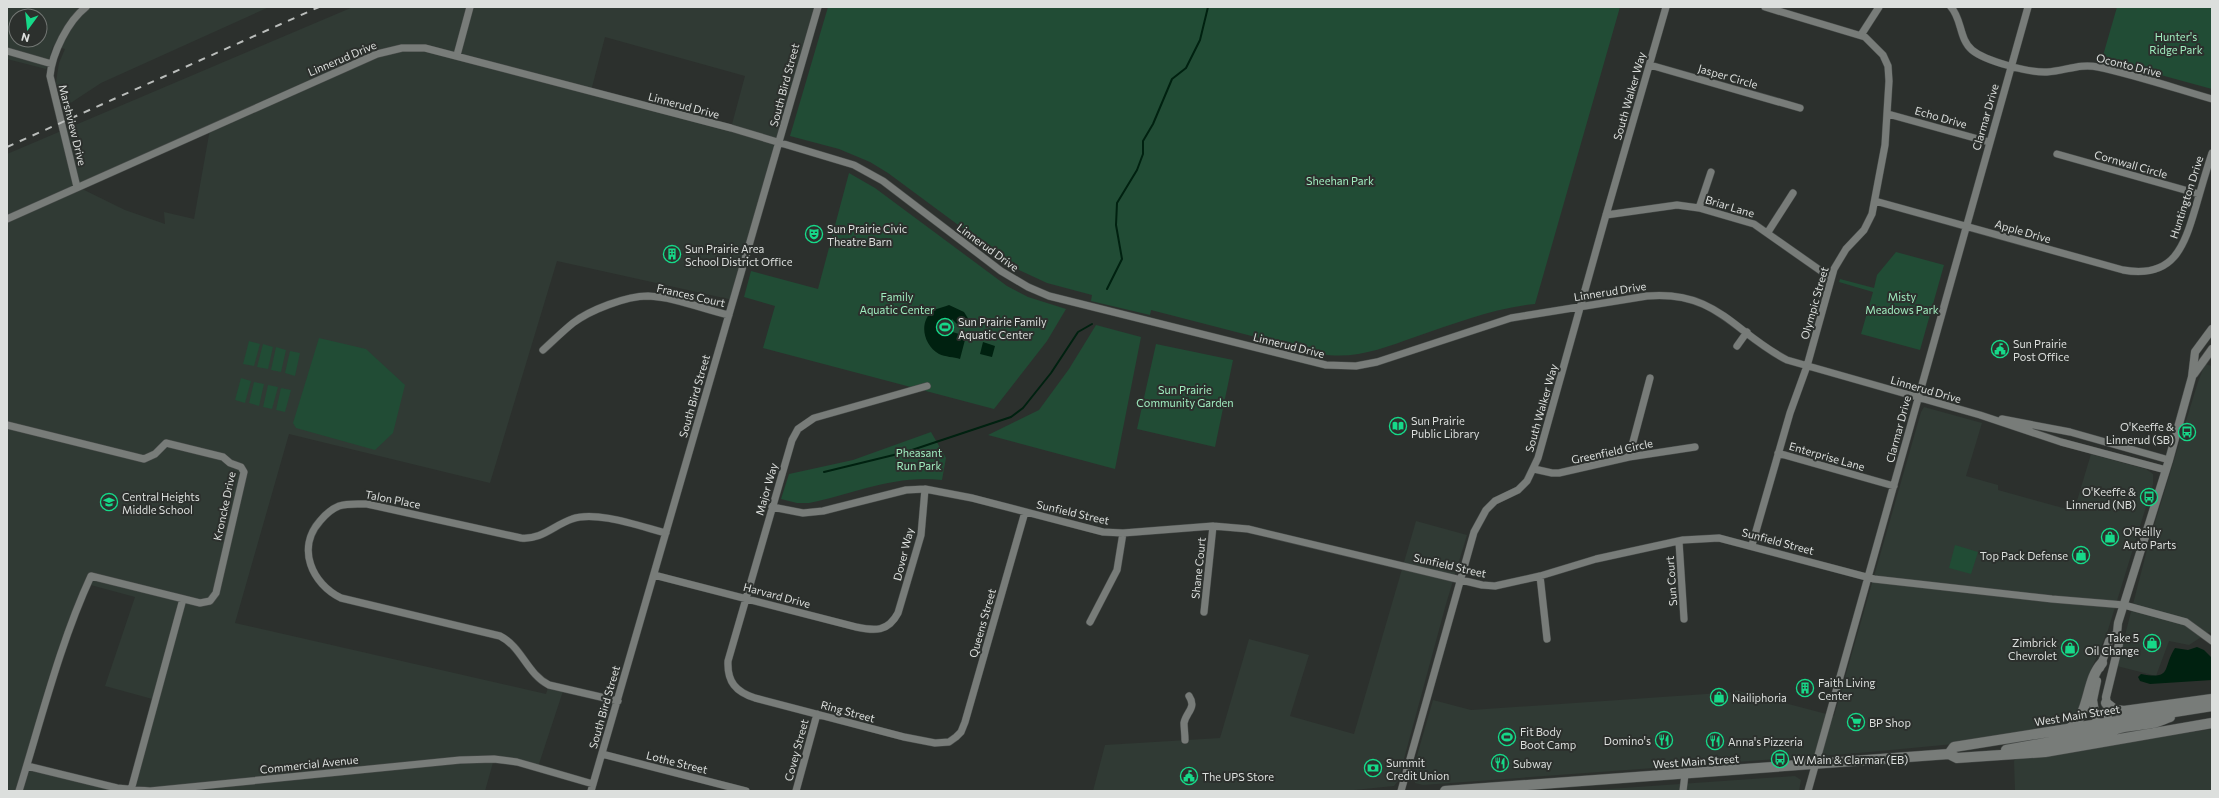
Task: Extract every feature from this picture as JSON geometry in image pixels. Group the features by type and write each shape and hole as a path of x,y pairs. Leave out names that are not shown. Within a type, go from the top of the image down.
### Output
{"main road":[{"path":"2069,729 2080,717 2094,671 2102,663"},
{"path":"2106,700 2115,710 2124,711 2212,699"},
{"name":"West Main Street","path":"1445,791 1949,754 1957,758 2045,752 2104,733 2187,710 2212,706"},
{"name":"West Main Street","path":"1949,754 1954,747 2069,729 2104,733 2212,724"}],"street":[{"name":"Marshview Drive","path":"77,187 60,114 50,83 52,64 69,28 86,7"},
{"path":"457,55 470,7"},
{"name":"South Bird Street","path":"592,788 818,7"},
{"name":"South Walker Way","path":"1401,791 1459,580 1474,532 1486,510 1495,501 1518,490 1527,481 1534,469 1666,7"},
{"path":"1765,7 1861,35 1879,7"},
{"name":"Oconto Drive","path":"1951,7 1958,19 1966,43 1972,50 1991,60 2045,73 2072,67 2097,67 2212,99"},
{"name":"Clarmar Drive","path":"1808,791 1814,765 1869,578 1965,227 2028,7"},
{"name":"Olympic Street","path":"1752,545 1790,413 1807,366 1831,278 1846,249 1864,230 1872,214 1875,201 1885,146 1890,80 1888,66 1883,55 1874,44 1861,35"},
{"name":"Linnerud Drive","path":"7,219 378,54 413,48 457,55 731,128 779,144 831,158 868,172 883,181 1001,272 1028,287 1049,296 1326,366 1356,366 1377,362 1495,322 1581,306 1653,296 1683,297 1715,309 1779,356 1807,366 1980,415 2061,442 2166,470"},
{"path":"8,51 52,64"},
{"name":"Jasper Circle","path":"1650,65 1800,108"},
{"name":"Echo Drive","path":"1888,114 1989,142"},
{"name":"Huntington Drive","path":"2164,264 2170,261 2182,247 2212,153"},
{"name":"Cornwall Circle","path":"2058,154 2199,194"},
{"path":"1699,208 1711,172"},
{"path":"1768,232 1793,193"},
{"name":"Apple Drive","path":"1875,201 2123,270 2144,272 2164,264"},
{"name":"Briar Lane","path":"1606,215 1677,205 1699,208 1754,224 1768,232 1831,278"},
{"name":"Frances Court","path":"543,350 574,322 588,313 626,299 647,296 666,299 729,315"},
{"path":"2104,733 2106,700 2119,644 2117,633 2124,604 2169,460 2192,376 2195,352 2212,329"},
{"path":"1737,346 1747,332"},
{"path":"2192,376 2212,349"},
{"path":"1629,457 1650,378"},
{"name":"Major Way","path":"736,688 728,676 728,661 792,440 798,429 804,423 814,418 927,386"},
{"name":"Linnerud Drive","path":"1980,415 2070,432 2169,460"},
{"name":"Kroncke Drive","path":"7,426 144,459 155,454 166,443 222,457 230,463 243,468 244,475 216,593 210,601 200,603 91,576 68,635 20,791"},
{"name":"Greenfield Circle","path":"1534,469 1552,474 1629,457 1695,446"},
{"name":"Enterprise Lane","path":"1778,453 1894,486"},
{"name":"Sunfield Street","path":"772,507 803,513 823,511 906,490 925,489 942,491 1103,532 1122,533 1213,526 1264,531 1459,580 1495,586 1540,576 1596,559 1679,542 1719,538 1752,545 1869,578 2052,599 2124,604 2186,622 2212,641"},
{"name":"Dover Way","path":"892,622 898,613 921,535 925,489"},
{"name":"Talon Place","path":"618,701 549,685 541,681 534,674 513,644 500,636 340,598 330,593 321,585 309,562 309,539 316,525 326,513 350,503 367,504 531,539 551,531 572,518 584,516 624,523 666,533"},
{"name":"Queens Street","path":"956,737 961,732 965,722 1025,512"},
{"name":"Shane Court","path":"1204,612 1213,526"},
{"path":"1090,622 1117,570 1122,533"},
{"name":"Sun Court","path":"1679,542 1684,620"},
{"name":"Harvard Drive","path":"654,575 873,631 882,630 892,622"},
{"path":"1540,576 1547,639"},
{"path":"131,790 183,599"},
{"path":"2104,733 2094,694 2109,641 2117,633"},
{"path":"2102,663 2106,667 2103,685 2106,700"},
{"name":"Ring Street","path":"736,688 740,692 755,698 926,742 945,743 956,737"},
{"path":"1185,740 1184,724 1192,710 1192,701 1190,696"},
{"name":"Covey Street","path":"796,791 817,714"},
{"name":"Lothe Street","path":"602,754 746,791"},
{"name":"Commercial Avenue","path":"27,766 117,788 131,790 163,790 486,759 517,762 592,788"},
{"path":"1683,791 1685,774"}],"shaded area":[{"path":"7,7 269,7 101,83 63,108 56,82 59,63 65,49 53,46 46,69 7,59"},
{"path":"353,7 818,7 733,300 557,261 490,483 289,434 235,623 546,694 549,685 564,688 538,767 494,759 485,791 7,791 7,154","holes":["605,37 745,76 731,128 591,91","210,129 194,219 164,212 165,224 125,210 78,187","87,584 135,597 105,686 156,700 131,790 27,766"]},
{"path":"949,305 964,312 969,320 959,326 952,319 949,331 966,336 960,359 939,354 929,345 924,333 924,326 929,315 934,310"},
{"path":"983,342 995,346 992,357 980,354"},
{"path":"2205,364 2212,366 2212,634 2209,632 2189,645 2169,641 2156,676 2117,666 2149,542 2198,382"},
{"path":"1924,407 1982,423 1966,476 1998,485 1998,490 2074,511 2091,454 2146,469 2153,474 2153,484 2108,630 2091,670 2077,716 2067,725 1954,744 1859,753 1423,785 1415,783 1412,773 1433,700 1471,710 1735,692 1735,690 1834,716 1921,412"},
{"path":"1416,521 1467,535 1446,604 1398,781 1394,786 1344,791 1093,791 1105,745 1220,738 1249,639 1309,655 1290,716 1354,734"},
{"path":"2197,647 2204,650 2212,658 2212,680 2150,684 2140,681 2138,677 2141,674 2162,674 2165,671 2175,648 2188,650"},
{"path":"2212,729 2212,791 2015,791 2014,761 2016,758"},
{"path":"1795,776 1801,780 1799,791 1580,791"}],"green space":[{"name":"Sheehan Park","path":"828,7 1620,7 1535,304 1489,313 1369,352 1333,355 1321,354 1151,310 1150,315 1091,301 1092,295 1047,283 1019,270 888,173 870,162 839,149 790,136"},
{"name":"Hunter's Ridge Park","path":"2117,7 2212,7 2212,89 2102,59"},
{"name":"Family Aquatic Center","path":"849,173 875,188 1007,286 1028,297 1066,309 1047,341 994,409 763,348 775,306 744,297 751,271 818,289"},
{"name":"Misty Meadows Park","path":"1896,252 1944,265 1920,350 1861,334 1873,292 1839,282 1840,279 1874,288 1877,275"},
{"path":"1096,325 1141,337 1115,469 988,435 1039,410 1069,369"},
{"path":"319,338 366,349 405,385 393,433 375,450 296,428 293,423"},
{"path":"249,341 260,344 254,366 243,364"},
{"path":"263,344 273,347 268,369 257,367"},
{"name":"Sun Prairie Community Garden","path":"1156,344 1233,360 1215,447 1137,429"},
{"path":"276,347 286,350 281,372 271,370"},
{"path":"290,351 300,353 295,376 285,373"},
{"path":"241,378 251,381 245,403 235,400"},
{"path":"254,382 264,384 259,406 249,403"},
{"path":"268,385 278,387 272,409 263,407"},
{"path":"281,388 291,390 285,412 276,410"},
{"name":"Pheasant Run Park","path":"931,432 946,458 942,480 925,479 891,482 809,503 797,503 781,499 789,474 853,460"},
{"path":"1955,545 1978,552 1971,574 1949,568"}],"waterway":[{"path":"1107,289 1122,259 1116,225 1117,203 1137,170 1143,154 1143,141 1153,124 1172,79 1186,68 1200,40 1208,7"},
{"path":"824,472 906,452 1011,417 1023,408 1051,373 1078,332 1092,324"}],"railway":[{"path":"7,147 319,7"}],"place":[{"name":"Sun Prairie Civic Theatre Barn","path":"814,234"},
{"name":"Sun Prairie Area School District Office","path":"672,254"},
{"name":"Sun Prairie Family Aquatic Center","path":"945,327"},
{"name":"Sun Prairie Post Office","path":"2000,349"},
{"name":"Sun Prairie Public Library","path":"1398,426"},
{"name":"O'Keeffe & Linnerud (SB)","path":"2187,432"},
{"name":"O'Keeffe & Linnerud (NB)","path":"2149,497"},
{"name":"Central Heights Middle School","path":"109,502"},
{"name":"O'Reilly Auto Parts","path":"2110,537"},
{"name":"Top Pack Defense","path":"2081,555"},
{"name":"Take 5 Oil Change","path":"2152,643"},
{"name":"Zimbrick Chevrolet","path":"2070,648"},
{"name":"Faith Living Center","path":"1805,688"},
{"name":"Nailiphoria","path":"1719,697"},
{"name":"BP Shop","path":"1856,722"},
{"name":"Fit Body Boot Camp","path":"1507,737"},
{"name":"Domino's","path":"1664,740"},
{"name":"Anna's Pizzeria","path":"1715,741"},
{"name":"W Main & Clarmar (EB)","path":"1780,759"},
{"name":"Subway","path":"1500,763"},
{"name":"Summit Credit Union","path":"1373,768"},
{"name":"The UPS Store","path":"1189,776"}]}
